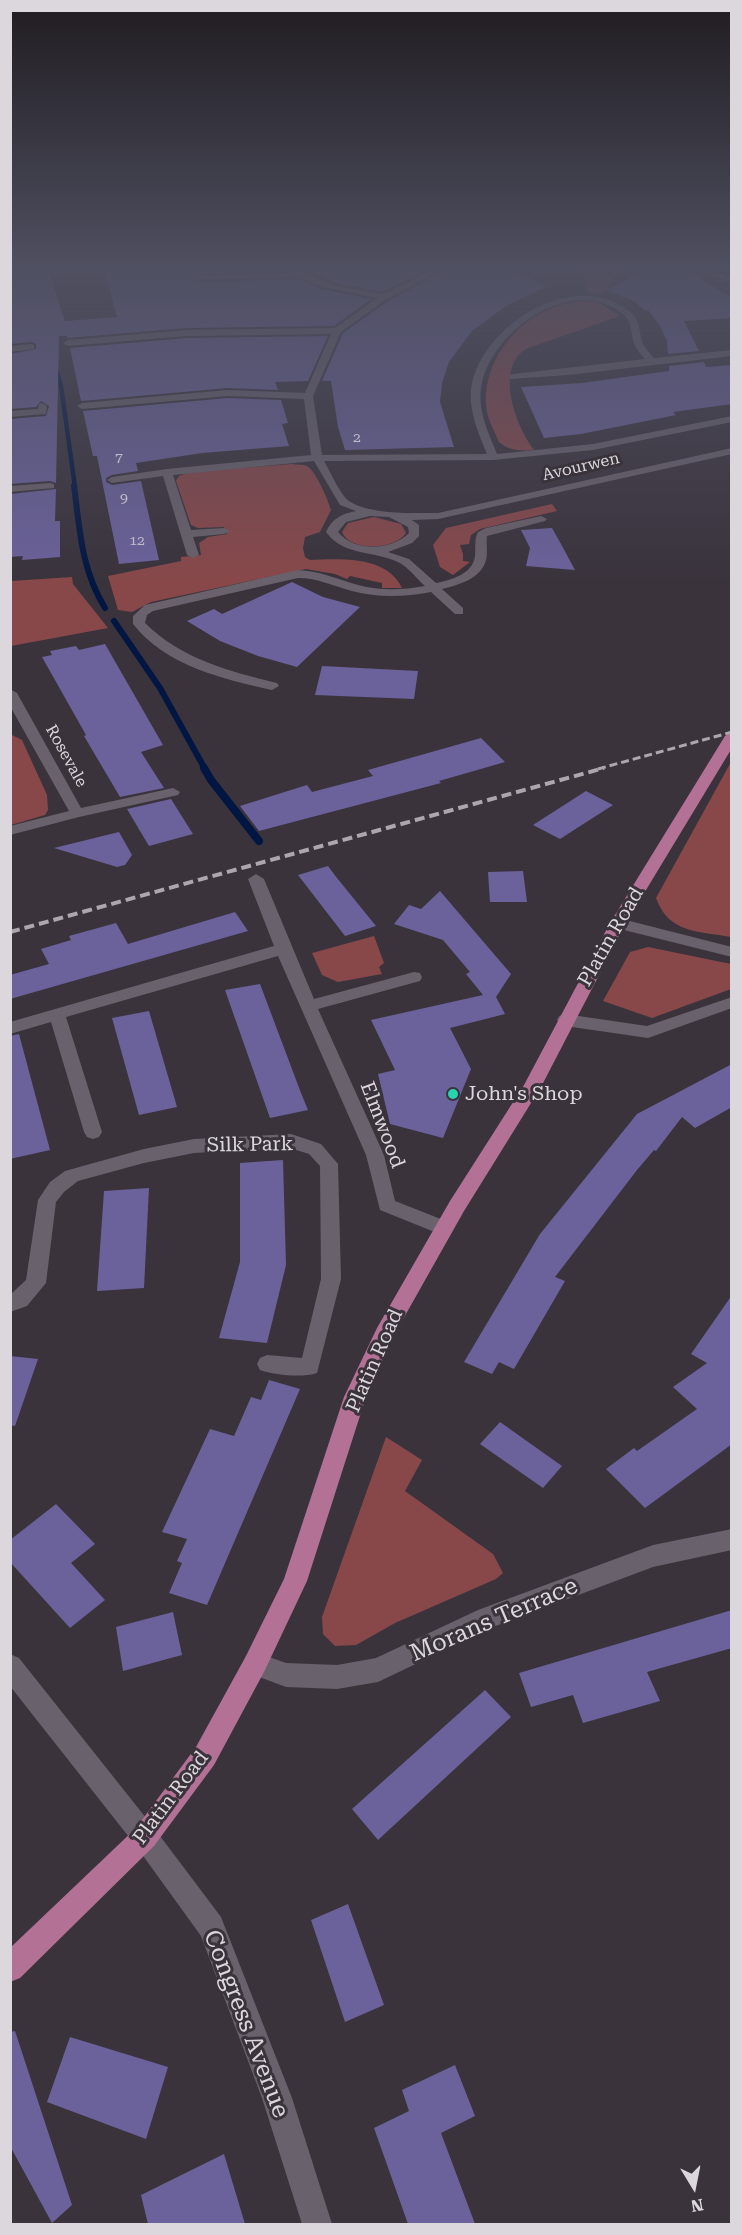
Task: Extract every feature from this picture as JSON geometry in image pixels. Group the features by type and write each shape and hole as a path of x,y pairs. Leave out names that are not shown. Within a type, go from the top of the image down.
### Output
{"main road":[{"name":"Platin Road","path":"10,1968 145,1838 205,1756 255,1664 295,1581 365,1372 399,1305 532,1087 565,1020 618,923 732,736"}],"street":[{"path":"318,374 308,396 317,459 344,503 332,532 340,542 405,561 459,611"},
{"path":"479,374 476,402 478,419 493,457"},
{"path":"513,377 561,374"},
{"path":"82,406 228,393 308,396"},
{"path":"10,414 43,412 42,406"},
{"path":"112,480 167,472 317,459 493,457 593,447 732,419"},
{"name":"Avourwen","path":"338,522 351,515 370,513 401,517 438,516 732,451"},
{"path":"167,472 193,555"},
{"path":"10,489 50,486"},
{"name":"Avourwen","path":"344,503 370,513"},
{"name":"Avourwen","path":"415,529 438,516"},
{"path":"371,550 392,548 408,542 415,534 415,529 401,517"},
{"path":"272,686 216,671 173,652 139,624 138,619 141,613 149,608 298,574 317,573 356,588 379,591 409,592 435,588 459,580 473,571 480,561 482,534 490,530 541,519"},
{"path":"186,534 224,531"},
{"path":"405,561 408,542"},
{"name":"Rosevale","path":"10,693 17,718 77,813"},
{"name":"Rosevale","path":"10,831 77,813 173,792"},
{"name":"Elmwood","path":"256,879 283,949 375,1155 387,1205 444,1228"},
{"path":"618,923 732,952"},
{"path":"10,1028 283,949"},
{"path":"308,1006 414,977"},
{"path":"565,1020 648,1032 732,1002"},
{"path":"57,1014 93,1132"},
{"name":"Silk Park","path":"10,1304 20,1300 36,1283 47,1200 57,1187 72,1176 144,1156 194,1146 291,1141 315,1149 329,1164 331,1279 310,1367 267,1364"},
{"name":"Morans Terrace","path":"255,1664 286,1675 337,1677 378,1670 486,1618 631,1564 653,1556 732,1539"},
{"name":"Congress Avenue","path":"10,1666 145,1838 211,1927 276,2098 317,2224"}],"shaded area":[{"path":"490,374 511,374 510,392 513,405 522,430 534,450 516,450 499,442 487,413"},
{"path":"305,465 310,469 321,486 331,510 320,532 305,537 303,548 305,557 310,560 335,559 374,564 395,577 402,588 382,588 382,583 350,576 347,579 335,574 306,569 151,602 132,612 118,610 108,576 181,561 181,557 201,555 199,543 208,537 227,534 224,527 198,528 191,525 176,481 179,476 189,472"},
{"path":"552,504 557,511 480,529 471,535 469,544 460,545 463,561 470,562 453,575 440,567 433,545 446,528"},
{"path":"374,517 401,524 406,533 392,543 363,546 354,543 342,532 348,523"},
{"path":"72,577 73,584 108,628 11,646 11,581"},
{"path":"10,734 22,740 47,795 48,810 45,815 11,825"},
{"path":"731,762 731,937 697,932 677,925 662,910 656,898"},
{"path":"374,936 384,963 379,967 382,974 338,982 322,975 312,953"},
{"path":"648,947 731,964 731,989 652,1018 603,1001 630,952"},
{"path":"386,1437 422,1460 405,1491 493,1554 503,1573 496,1579 395,1623 356,1645 335,1646 323,1634 322,1617"}],"building":[{"path":"10,374 58,374 56,483 50,481 10,484 10,419 46,416 49,406 41,401 36,407 10,409"},
{"path":"75,374 311,374 308,381 275,382 278,390 228,388 81,401"},
{"path":"325,374 445,374 440,402 454,447 345,450 338,427 331,381 322,381"},
{"path":"645,374 732,374 732,404 673,412 676,415 581,434 544,438 521,387 582,383"},
{"path":"228,398 281,400 288,423 282,424 289,446 202,453 136,463 138,471 106,478 106,482 112,485 141,481 159,560 119,564 97,456 93,456 83,411"},
{"path":"56,489 55,521 60,521 60,557 22,560 23,556 10,557 10,494"},
{"path":"552,528 575,570 526,566 530,548 521,530"},
{"path":"292,582 323,597 360,607 297,667 258,656 220,641 187,621 214,609 222,614"},
{"path":"105,644 163,745 141,752 164,788 120,797 42,657 52,655 50,651 76,646 79,650"},
{"path":"322,666 418,671 414,699 315,695"},
{"path":"481,738 505,762 439,781 441,783 259,831 240,806 307,785 312,792 373,776 368,770"},
{"path":"586,791 613,805 560,839 533,825"},
{"path":"171,799 193,834 149,846 127,809"},
{"path":"119,832 132,855 125,865 117,867 54,848"},
{"path":"328,866 376,926 345,936 298,875"},
{"path":"523,871 527,902 490,902 488,872"},
{"path":"440,891 511,974 496,997 505,1014 450,1028 471,1069 443,1138 390,1124 378,1074 395,1070 371,1020 483,995 466,974 470,972 443,940 394,924 409,905 421,909"},
{"path":"235,912 248,931 10,999 10,975 49,964 41,949 71,940 69,936 116,923 128,944"},
{"path":"260,984 308,1110 270,1118 225,990"},
{"path":"149,1011 177,1107 139,1115 112,1018"},
{"path":"19,1034 50,1150 10,1159 10,1036"},
{"path":"732,1064 732,1107 695,1128 682,1117 656,1151 654,1150 637,1170 555,1277 565,1281 514,1369 499,1362 492,1374 464,1362 540,1234 637,1114"},
{"path":"283,1160 286,1265 267,1343 219,1338 240,1262 240,1163"},
{"path":"149,1188 144,1288 97,1291 104,1191"},
{"path":"732,1295 732,1444 645,1508 606,1469 634,1448 637,1451 697,1409 673,1387 707,1363 691,1354"},
{"path":"10,1356 38,1359 15,1426 10,1425"},
{"path":"269,1380 300,1389 207,1605 169,1593 182,1563 177,1561 187,1539 162,1532 210,1429 234,1436 251,1397 261,1400"},
{"path":"500,1422 562,1466 543,1488 480,1444"},
{"path":"56,1504 95,1544 71,1563 105,1600 70,1628 10,1562 10,1540"},
{"path":"732,1610 732,1648 647,1672 660,1701 583,1723 573,1695 531,1707 519,1673"},
{"path":"173,1612 182,1655 123,1671 116,1627"},
{"path":"485,1690 511,1717 378,1840 352,1809"},
{"path":"348,1904 384,2005 345,2022 311,1920"},
{"path":"15,2031 72,2205 52,2223 10,2146 10,2032"},
{"path":"70,2037 168,2067 146,2139 47,2102"},
{"path":"455,2065 475,2116 441,2133 475,2224 408,2224 374,2128 409,2111 402,2090"},
{"path":"224,2154 245,2224 148,2224 141,2195"}],"waterway":[{"path":"57,374 75,487"},
{"path":"74,486 86,564 105,608"},
{"path":"114,621 160,688 205,769"},
{"path":"204,768 259,841"}],"railway":[{"path":"598,769 732,732"},
{"path":"10,932 604,768"}],"place":[{"name":"John's Shop","path":"453,1094"}]}
